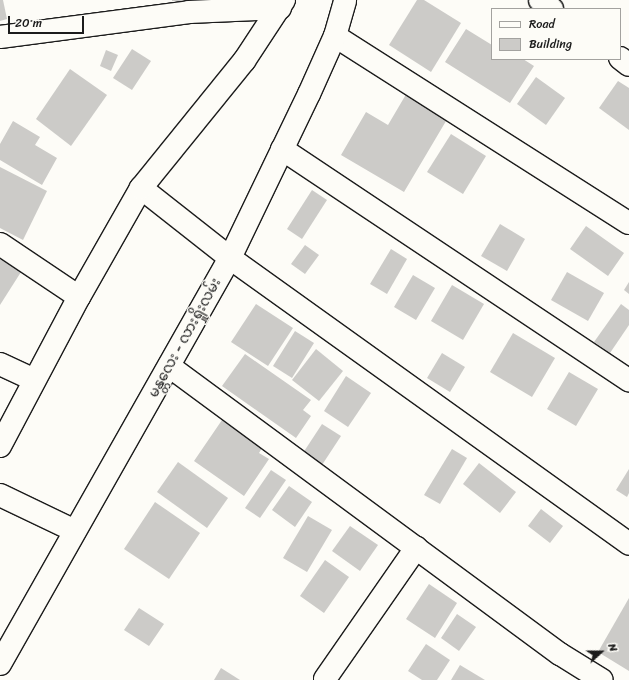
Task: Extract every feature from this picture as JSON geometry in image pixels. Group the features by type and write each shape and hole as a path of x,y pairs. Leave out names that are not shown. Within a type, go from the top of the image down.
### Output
{"main road":[{"name":"မန္တလေး - လားရှိုးလမ်း","path":"0,664 230,258 335,36 345,0"},
{"path":"540,0 551,8"},
{"path":"0,37 189,12 282,4"},
{"path":"0,446 79,297 141,188 244,61 282,4"},
{"path":"335,36 629,223"},
{"path":"621,59 629,65"},
{"path":"282,149 629,380"},
{"path":"141,188 230,258 629,544"},
{"path":"0,244 79,297"},
{"path":"0,364 35,380"},
{"path":"169,366 560,654 602,680"},
{"path":"0,495 75,531"},
{"path":"325,679 416,548"}],"building":[{"path":"0,0 3,0 7,19 0,21"},
{"path":"172,0 188,0 187,2"},
{"path":"417,0 424,0 461,23 431,72 389,45"},
{"path":"466,29 491,44 491,60 525,60 534,66 510,103 445,62"},
{"path":"132,49 151,61 132,90 113,78"},
{"path":"106,50 118,55 111,71 100,66"},
{"path":"70,69 107,95 71,146 36,119"},
{"path":"536,77 565,98 546,125 517,104"},
{"path":"618,81 629,88 629,130 599,108"},
{"path":"408,91 449,116 404,192 341,155 366,112 388,125"},
{"path":"13,121 40,137 35,145 57,158 42,185 0,160 0,144"},
{"path":"451,134 486,156 463,194 427,172"},
{"path":"0,167 47,191 23,240 0,228"},
{"path":"312,190 327,200 302,239 287,229"},
{"path":"500,224 525,239 507,271 481,256"},
{"path":"586,226 624,253 608,276 570,249"},
{"path":"305,245 319,255 305,274 291,264"},
{"path":"391,249 407,259 387,294 370,284"},
{"path":"0,259 21,272 0,305"},
{"path":"567,272 604,293 588,321 551,300"},
{"path":"413,275 435,288 416,320 394,307"},
{"path":"629,282 629,294 624,290"},
{"path":"452,285 484,304 463,340 431,321"},
{"path":"256,304 293,328 268,366 231,342"},
{"path":"621,304 629,310 629,325 610,353 594,342"},
{"path":"295,331 314,343 292,378 273,366"},
{"path":"513,333 555,358 532,397 490,372"},
{"path":"316,349 343,371 319,401 292,380"},
{"path":"442,353 465,367 450,392 427,378"},
{"path":"245,354 311,400 303,410 311,416 296,438 222,386"},
{"path":"569,372 598,389 576,426 547,409"},
{"path":"346,376 371,393 348,427 324,411"},
{"path":"222,420 262,448 259,453 269,459 244,496 194,461"},
{"path":"322,424 341,436 322,465 303,453"},
{"path":"452,449 467,458 440,504 424,495"},
{"path":"178,462 228,498 207,528 157,492"},
{"path":"479,463 516,492 500,513 463,484"},
{"path":"629,469 629,493 627,497 616,490"},
{"path":"271,470 286,480 260,518 245,508"},
{"path":"289,486 312,502 295,527 272,510"},
{"path":"155,502 200,533 169,579 124,549"},
{"path":"541,509 563,526 550,543 528,526"},
{"path":"308,516 332,530 307,572 283,558"},
{"path":"350,526 378,545 360,571 332,551"},
{"path":"325,560 349,577 324,613 300,596"},
{"path":"429,584 457,603 435,638 406,619"},
{"path":"629,598 629,671 598,652"},
{"path":"139,608 164,624 149,646 124,630"},
{"path":"457,614 476,627 459,651 441,638"},
{"path":"426,644 450,660 437,680 422,680 408,671"},
{"path":"460,665 485,680 451,680"},
{"path":"221,668 240,680 214,680"}]}
